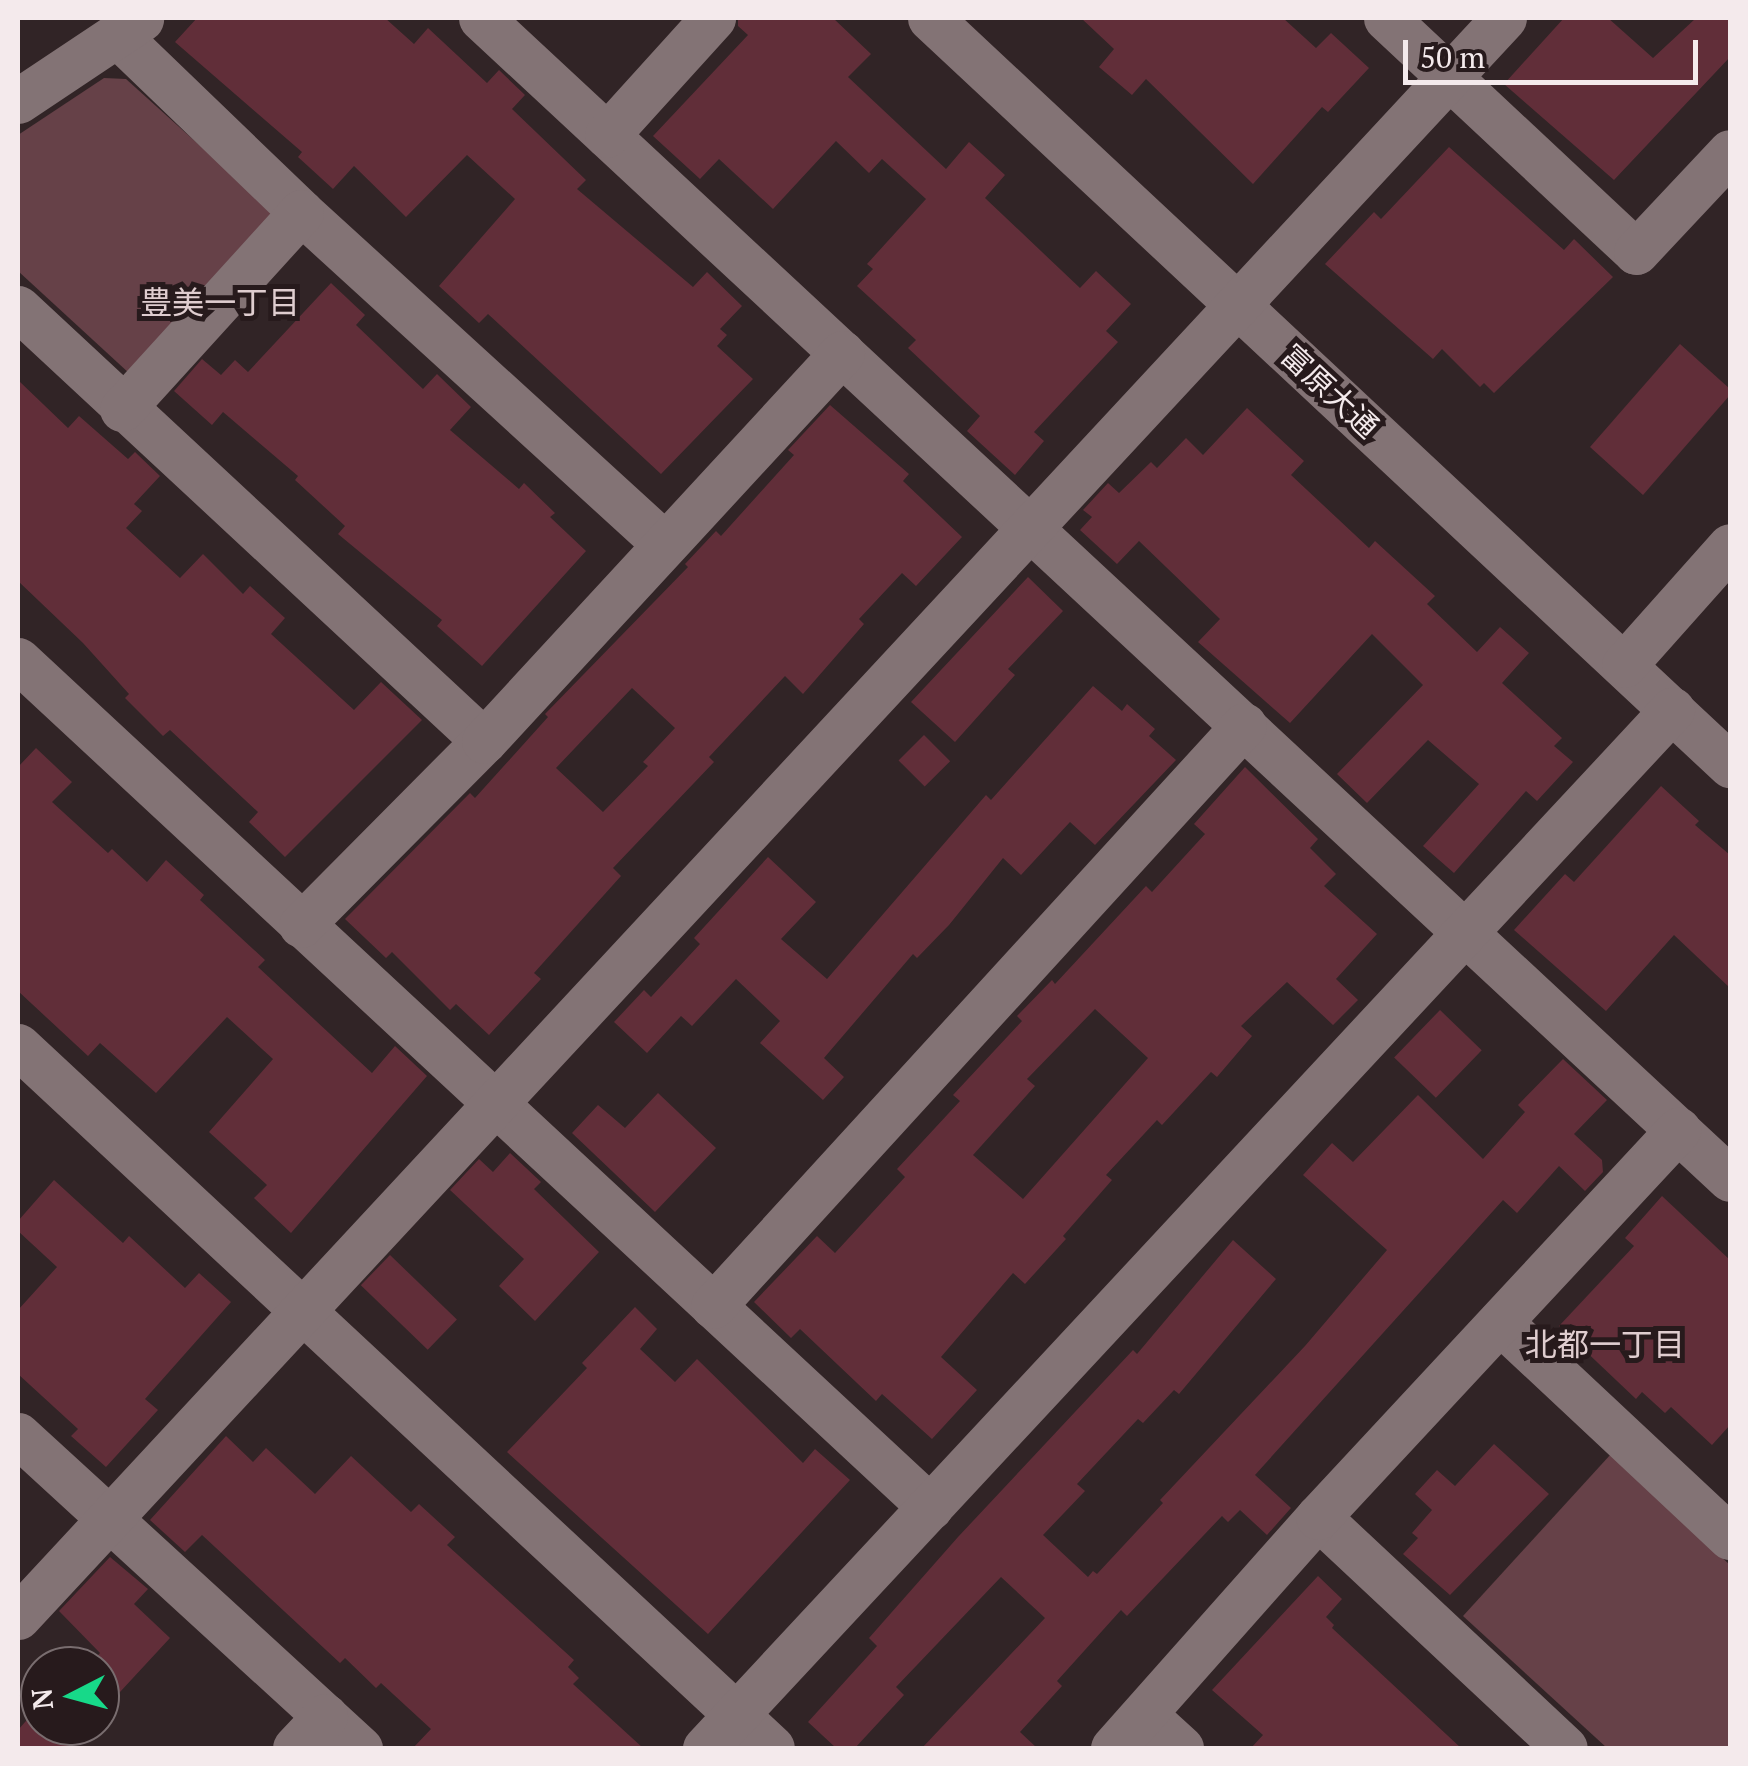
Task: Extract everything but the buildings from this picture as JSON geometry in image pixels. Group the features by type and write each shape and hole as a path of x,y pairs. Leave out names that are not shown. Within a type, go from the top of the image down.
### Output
{"street":[{"path":"481,18 1730,1180"},
{"path":"607,136 714,18"},
{"name":"富原大通","path":"930,18 1730,765"},
{"path":"1386,18 1636,252 1730,152"},
{"path":"18,1617 1504,18"},
{"path":"18,101 130,26 302,212 662,542"},
{"path":"122,409 302,212"},
{"path":"18,308 122,409 484,741"},
{"path":"301,925 484,741 662,542 842,353"},
{"path":"1624,665 1730,546"},
{"path":"18,660 930,1507"},
{"path":"705,1748 1672,710"},
{"path":"712,1306 1244,725"},
{"path":"18,1046 772,1748"},
{"path":"1114,1748 1318,1517 1678,1130"},
{"path":"1500,1322 1730,1537"},
{"path":"18,1435 360,1748"},
{"path":"1318,1517 1565,1748"},
{"path":"1145,1715 1181,1748"},
{"path":"294,1748 325,1716"}],"shaded area":[{"path":"104,78 126,79 278,216 130,374 18,271 18,135"},
{"path":"1611,1454 1730,1565 1730,1748 1607,1748 1463,1616"}],"district":[{"name":"豊美一丁目","path":"220,302"},
{"name":"北都一丁目","path":"1605,1344"}]}
